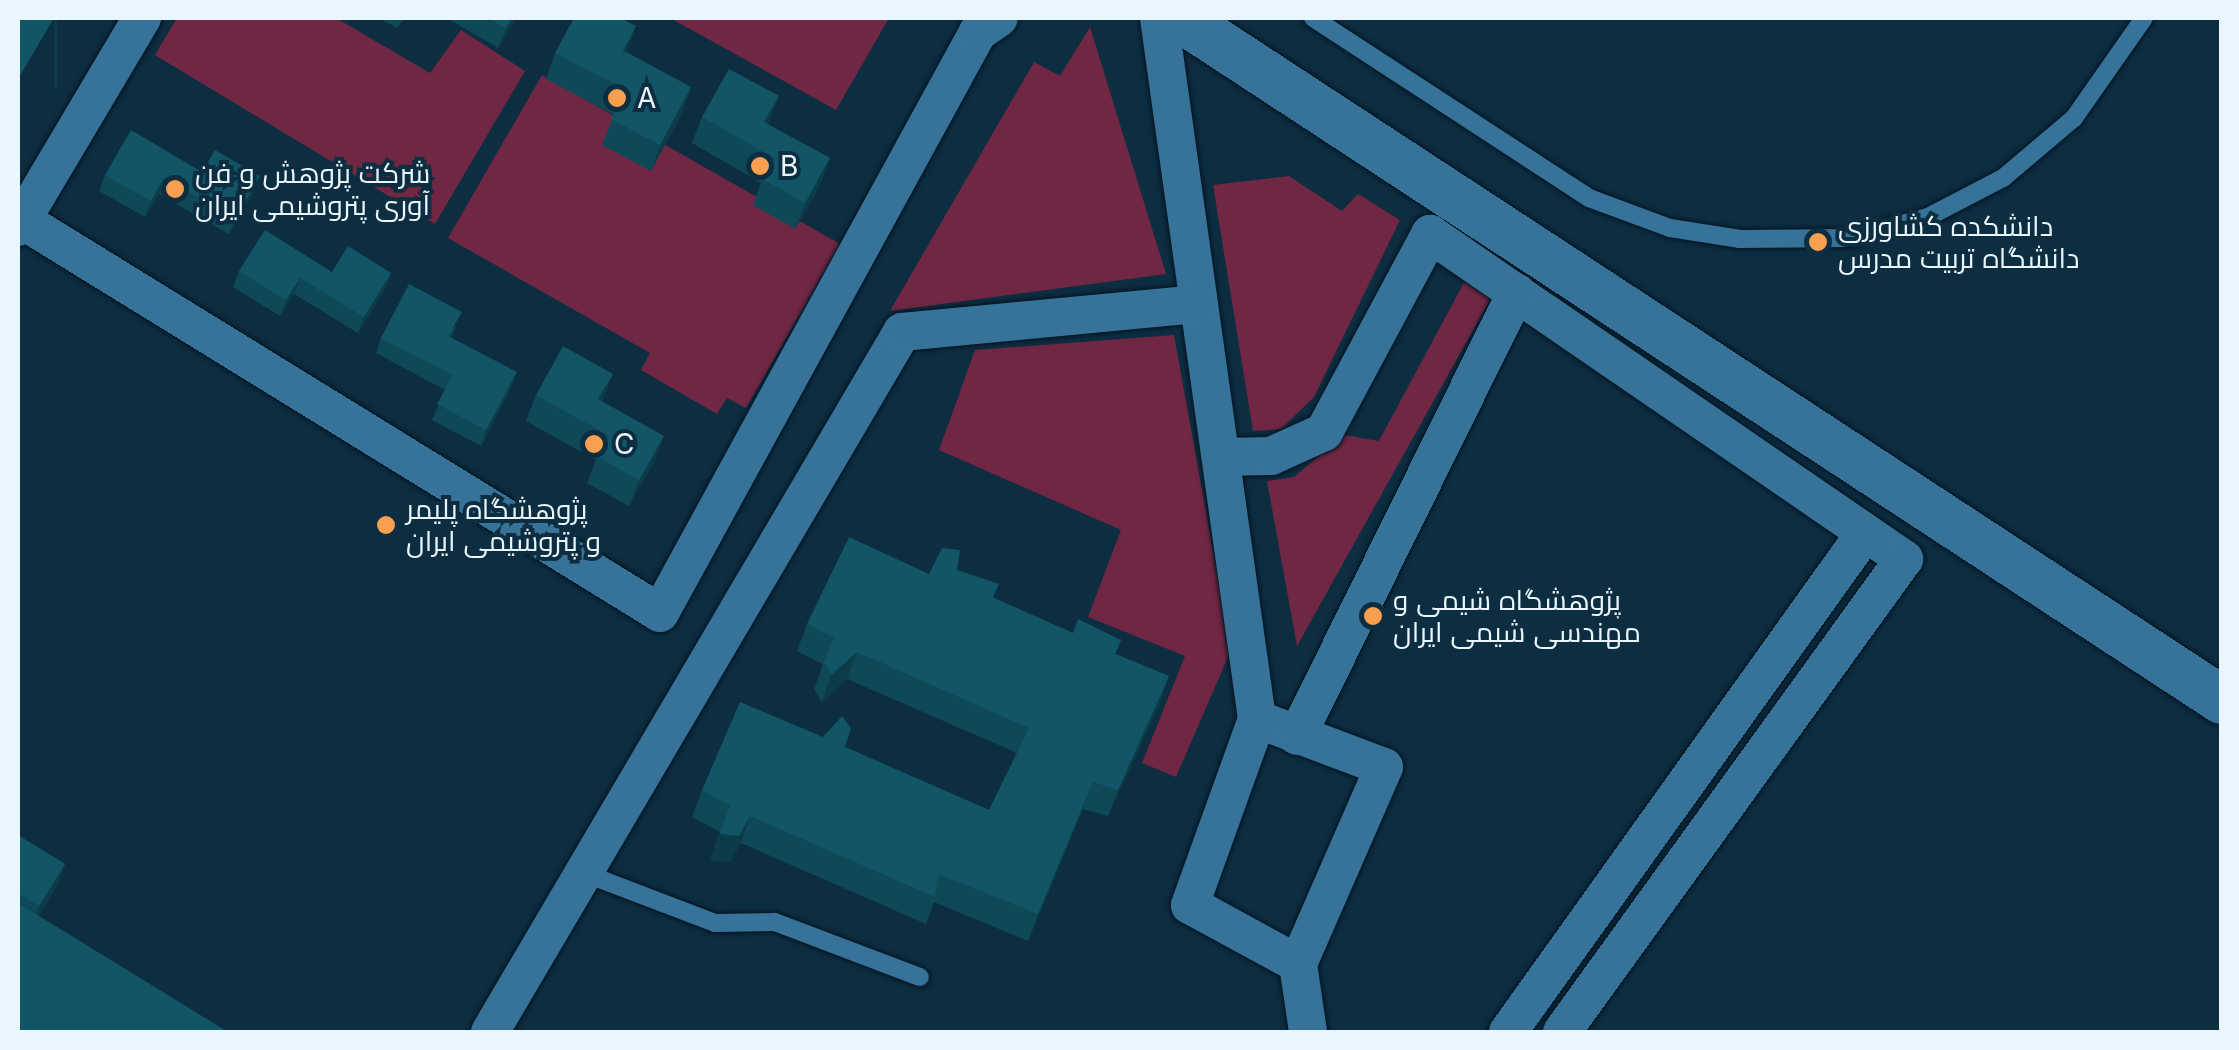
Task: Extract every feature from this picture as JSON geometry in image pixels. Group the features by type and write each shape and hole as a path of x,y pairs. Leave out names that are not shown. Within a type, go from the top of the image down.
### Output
{"street":[{"path":"142,18 20,224 660,614 976,22"},
{"path":"1159,18 1257,719 1190,905 1298,964"},
{"path":"1180,18 2222,700"},
{"path":"1220,457 1271,456 1324,432 1430,234 1904,559 1562,1032"},
{"path":"1297,736 1516,292"},
{"path":"490,1032 902,332 1199,304"},
{"path":"1508,1032 1866,533"},
{"path":"1257,719 1384,767 1298,964 1308,1032"}],"lane":[{"path":"1312,18 1588,198 1670,228 1740,239 1849,238 1928,217 2003,178 2074,118 2144,18"},
{"path":"584,873 716,923 775,922 920,976"}],"shaded area":[{"path":"177,18 336,18 430,73 461,30 525,71 435,224 155,55"},
{"path":"670,18 889,18 836,110"},
{"path":"1090,27 1166,274 890,311 1034,62 1060,76"},
{"path":"542,75 840,244 746,408 727,398 717,414 641,370 650,353 448,238"},
{"path":"1289,176 1342,211 1358,194 1400,220 1314,397 1281,429 1253,431 1213,185"},
{"path":"1468,275 1492,296 1297,646 1267,481 1294,477 1344,435 1379,441"},
{"path":"1174,335 1231,650 1176,777 1142,763 1185,656 1088,617 1121,530 939,450 975,350"}],"building":[{"path":"18,18 54,18 18,79"},
{"path":"488,18 512,18 506,28"},
{"path":"574,18 620,18 636,26 623,51 691,87 660,145 611,119 627,90 555,53"},
{"path":"729,69 779,96 764,122 830,158 805,203 763,179 775,158 702,117"},
{"name":"شرکت پژوهش و فن آوری پتروشیمی ایران","path":"131,130 202,172 215,150 260,176 235,219 164,178 151,201 105,175"},
{"path":"265,230 332,272 348,246 391,273 364,317 300,278 286,300 239,271"},
{"path":"409,284 462,312 448,336 517,372 486,430 437,404 453,375 381,338"},
{"path":"563,346 613,374 598,399 664,436 639,480 597,456 609,436 536,395"},
{"path":"849,537 929,574 942,548 960,550 957,570 999,584 992,597 1073,633 1078,619 1121,640 1115,654 1169,676 1118,790 1093,782 1038,914 938,874 935,897 750,816 739,836 720,834 730,805 702,790 740,702 823,737 842,716 851,728 845,747 989,810 1029,728 857,652 831,675 824,662 834,638 807,624"},
{"path":"18,835 65,864 39,906 18,893"},
{"path":"18,903 228,1032 18,1032"}],"place":[{"name":"A","path":"617,98"},
{"name":"B","path":"760,166"},
{"name":"شرکت پژوهش و فن آوری پتروشیمی ایران","path":"175,189"},
{"name":"دانشکده کشاورزی دانشگاه تربیت مدرس","path":"1818,242"},
{"name":"C","path":"594,444"},
{"name":"پژوهشگاه پلیمر و پتروشیمی ایران","path":"386,525"},
{"name":"پژوهشگاه شیمی و مهندسی شیمی ایران","path":"1373,616"}]}
